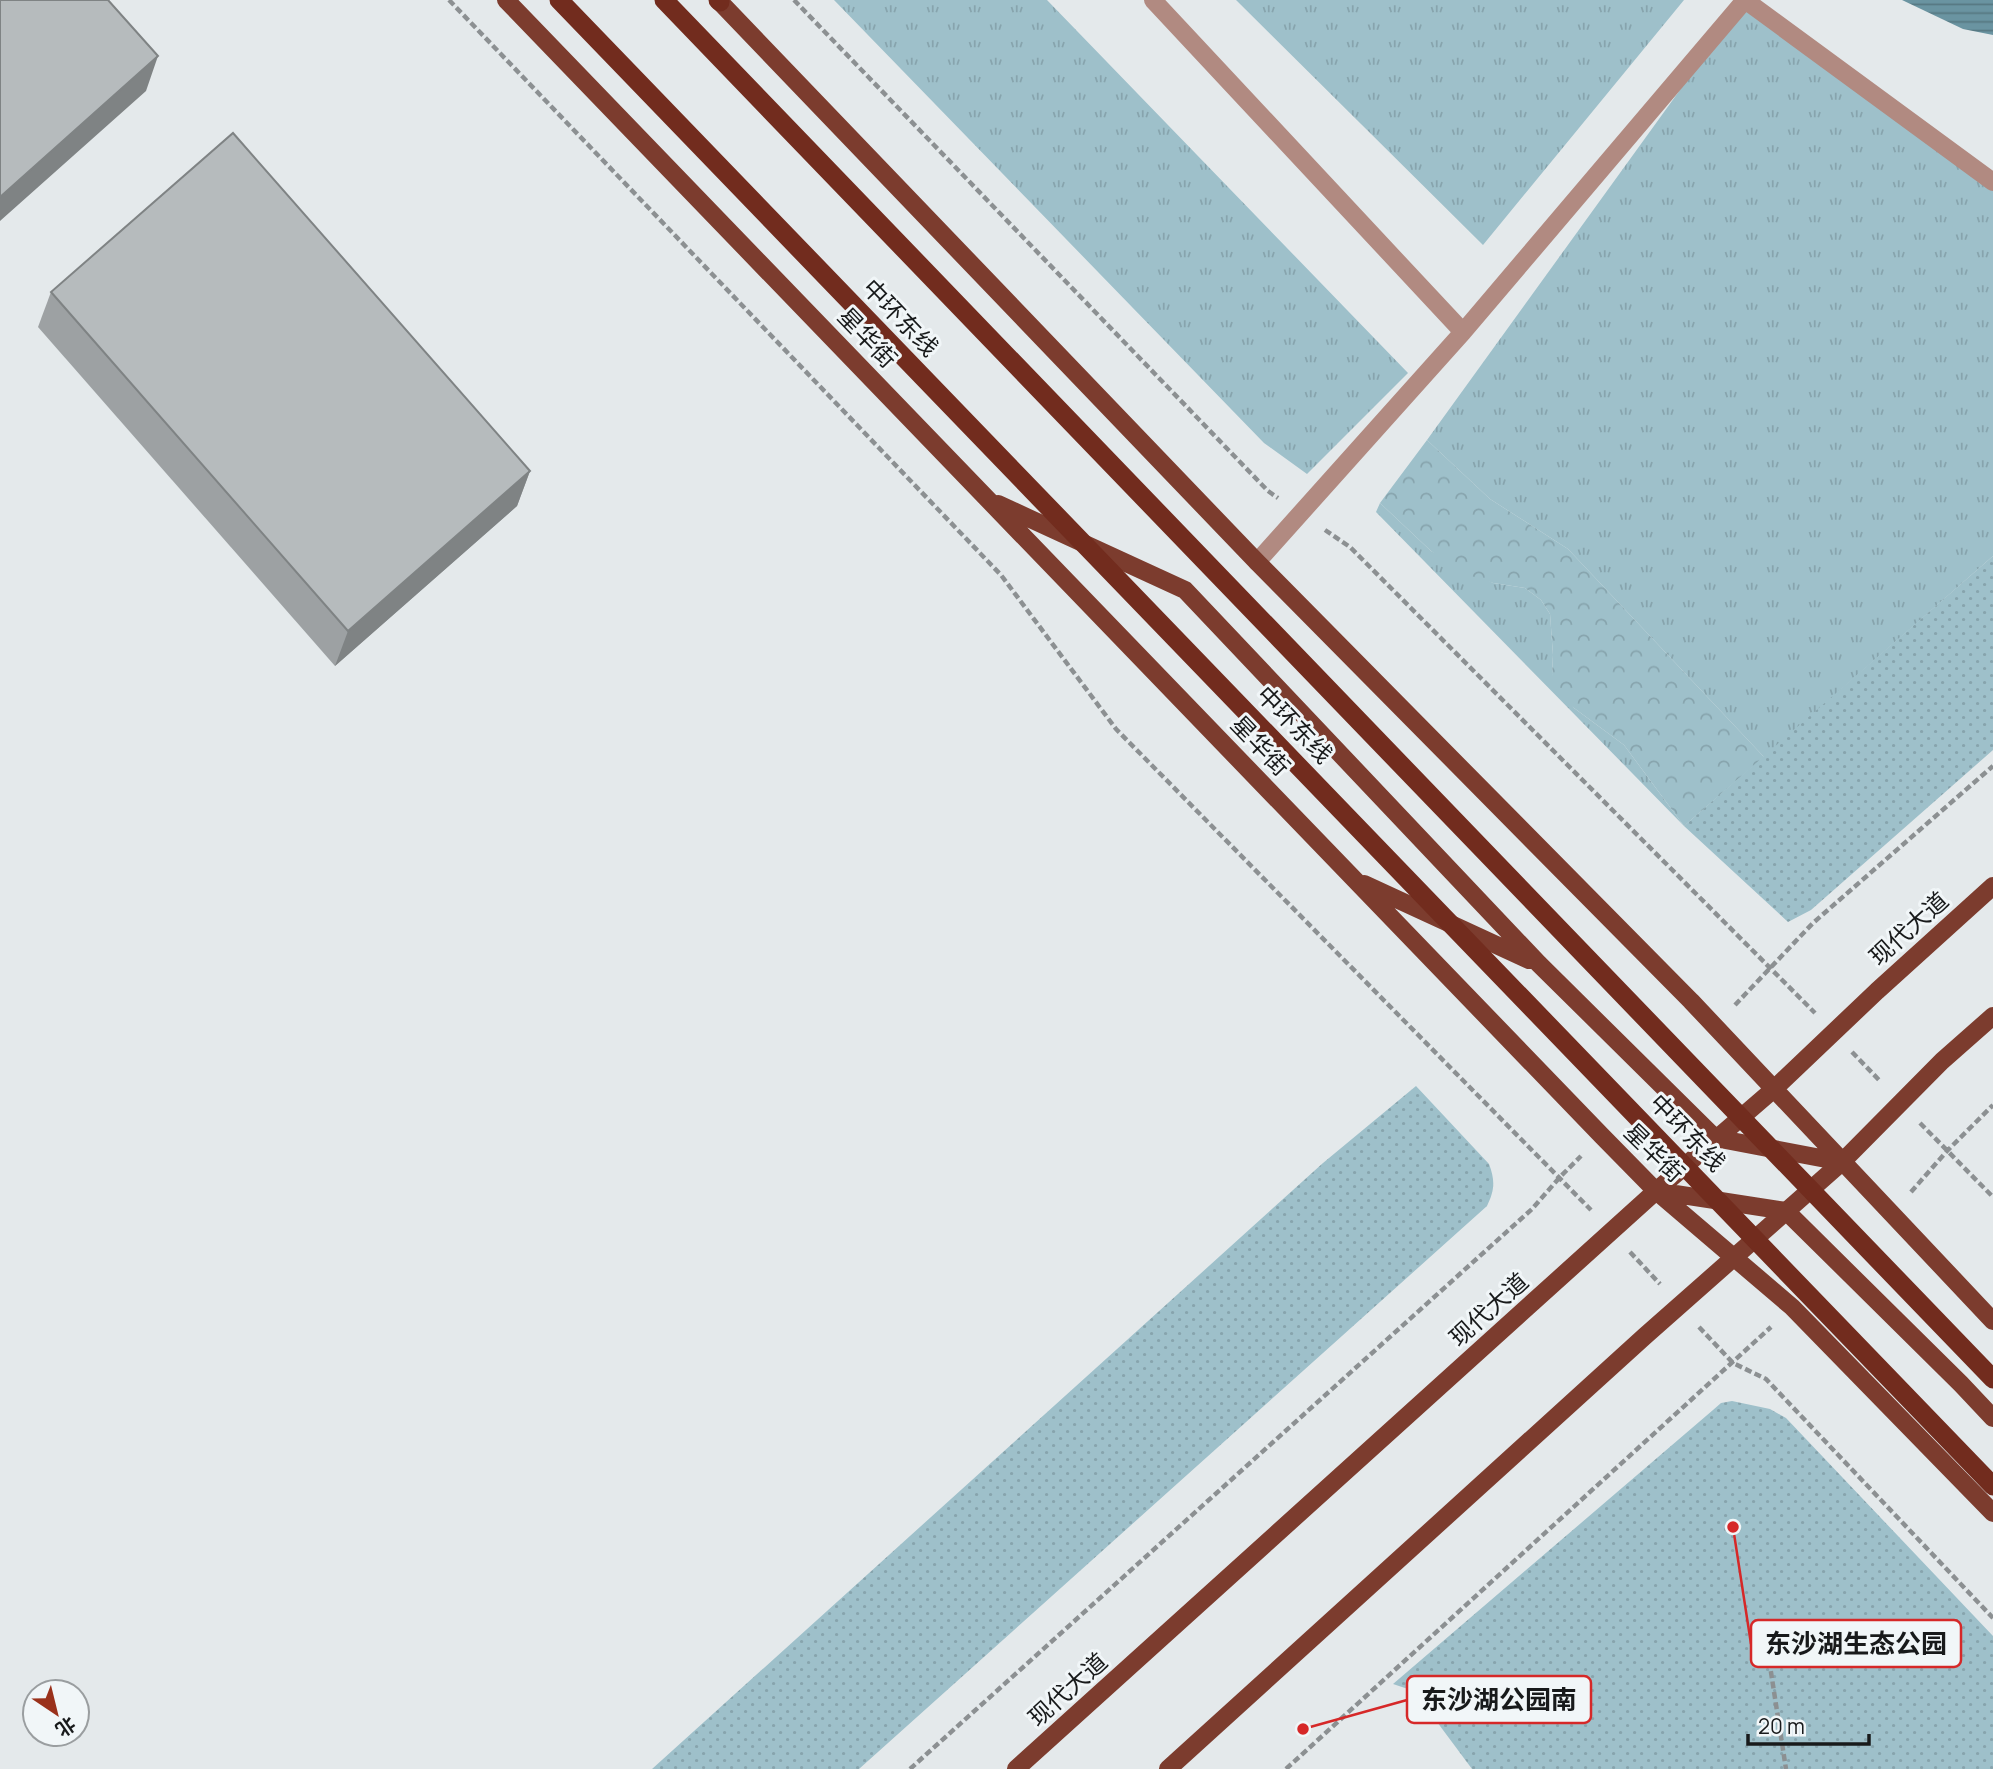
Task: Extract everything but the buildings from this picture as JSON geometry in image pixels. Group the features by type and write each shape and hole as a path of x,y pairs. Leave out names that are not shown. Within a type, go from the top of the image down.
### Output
{"highway":[{"name":"中环东线","path":"559,0 1993,1486"},
{"name":"中环东线","path":"664,0 1993,1379"}],"main road":[{"name":"星华街","path":"506,0 1656,1191 1792,1307 1993,1513"},
{"path":"719,1 1257,562 1715,1026 1993,1321"},
{"path":"988,500 1185,590 1539,964 1716,1138 1842,1162"},
{"path":"1354,879 1539,964"},
{"name":"现代大道","path":"1016,1769 1656,1191 1774,1089 1993,886"},
{"path":"1168,1769 1842,1162 1942,1061 1993,1016"},
{"path":"1656,1191 1786,1212 1993,1418"},
{"path":"1961,1384 1993,1406"}],"lane":[{"path":"1153,0 1463,332"},
{"path":"1257,562 1463,332 1745,0 1993,182"}],"path":[{"path":"449,0 1002,575 1116,729 1560,1177 1733,1363 1766,1380 1993,1618"},
{"path":"794,0 1268,491 1350,547 1770,967 1993,1197"},
{"path":"1715,1026 1813,923 1993,766"},
{"path":"1892,1213 1947,1151 1993,1105"},
{"path":"911,1769 1532,1209 1602,1136"},
{"path":"1286,1769 1792,1307"},
{"path":"1766,1640 1786,1769"}],"green space":[{"path":"834,0 1047,0 1408,373 1307,474 1264,443"},
{"path":"1236,0 1684,0 1483,245"},
{"path":"1745,0 1993,182 1993,556 1764,757 1568,549 1490,499 1427,440"},
{"path":"1427,440 1490,499 1568,549 1764,757 1684,826 1624,745 1574,708 1554,688 1550,614 1541,600 1525,588 1493,583 1462,573 1431,551 1380,503"},
{"path":"1380,503 1431,551 1493,583 1525,588 1541,600 1550,614 1552,674 1574,708 1624,745 1684,826 1376,512"},
{"path":"1993,556 1993,750 1811,910 1788,922 1684,826"},
{"path":"1416,1086 1489,1164 1493,1185 1487,1206 859,1769 652,1769 1323,1163"},
{"path":"1732,1401 1770,1409 1786,1418 1993,1636 1993,1769 1472,1769 1414,1691 1393,1684 1721,1403"}],"shaded area":[{"path":"1902,0 1993,0 1993,35 1963,29"}],"place":[{"name":"东沙湖生态公园","path":"1733,1527"},
{"name":"东沙湖公园南","path":"1303,1729"}]}
